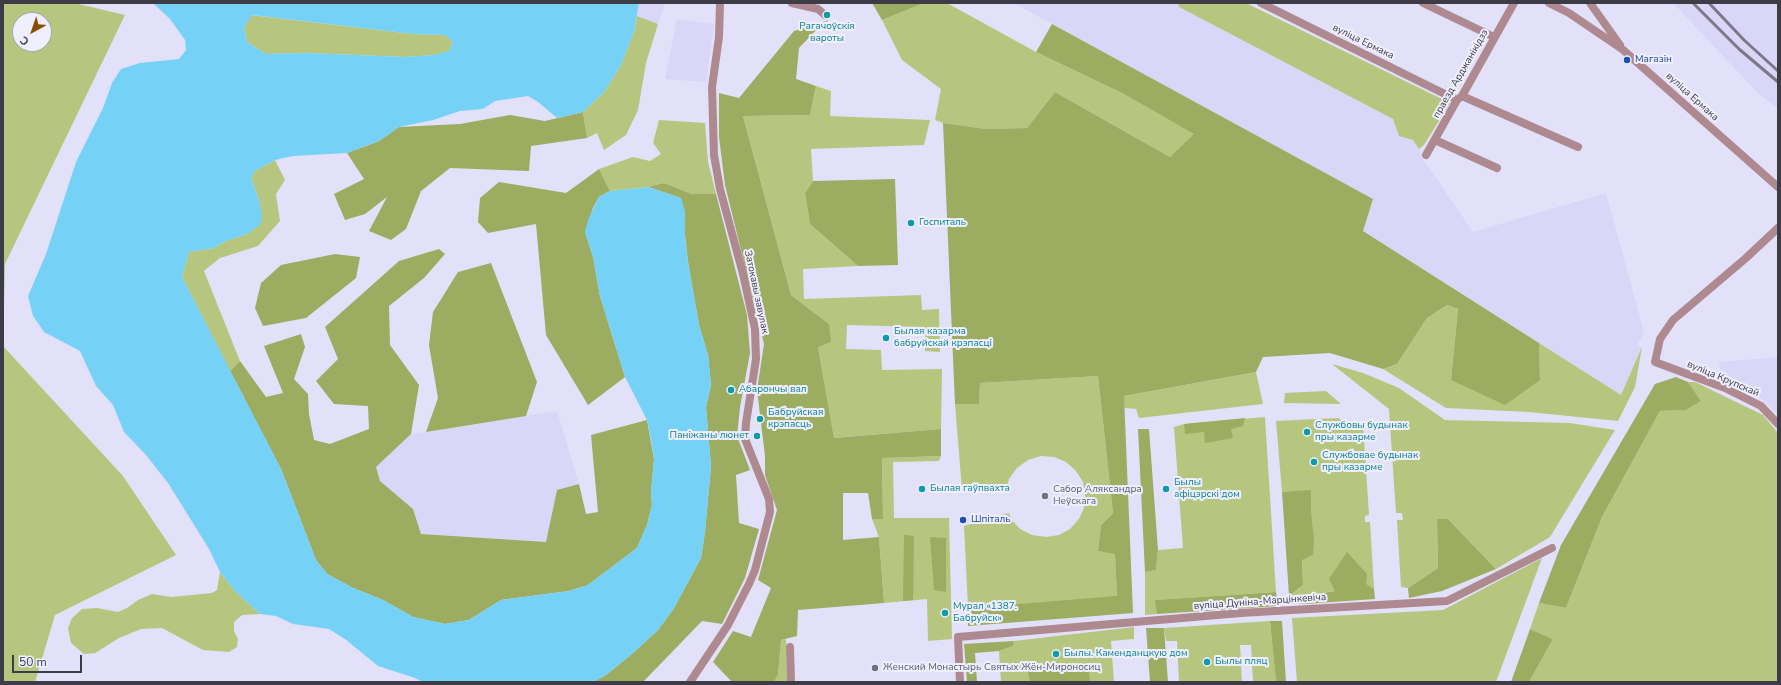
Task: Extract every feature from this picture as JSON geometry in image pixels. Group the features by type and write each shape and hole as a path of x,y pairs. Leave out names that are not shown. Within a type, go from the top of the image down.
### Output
{"street":[{"name":"Затокавы завулак","path":"690,682 728,625 749,584 755,570 770,512 769,499 745,439 756,359 755,329 743,274 720,189 713,145 712,87 719,37 720,3"},
{"path":"792,3 818,9 825,15"},
{"name":"вуліца Ермака","path":"1261,3 1459,98 1578,147"},
{"path":"1423,3 1494,37"},
{"name":"праезд Арджанікідзэ","path":"1426,155 1514,3"},
{"name":"вуліца Ермака","path":"1549,3 1569,13 1622,49 1778,187"},
{"path":"1590,3 1622,49"},
{"path":"1435,140 1497,168"},
{"name":"вуліца Крупскай","path":"1778,228 1746,258 1673,320 1660,339 1655,362 1724,388 1761,406 1778,424"},
{"name":"вуліца Дуніна-Марцінкевіча","path":"960,682 958,637 1241,613 1447,600 1552,548"},
{"path":"790,647 791,682"}],"shaded area":[{"path":"639,3 665,3 658,24 637,16"},
{"path":"1014,3 1178,3 1179,7 1393,119 1399,135 1413,140 1419,149 1421,156 1473,232 1606,193 1644,332 1637,346 1642,347 1621,395 1363,231 1373,199"},
{"path":"1673,3 1778,3 1778,109 1756,91"},
{"path":"677,19 714,24 706,82 665,79"},
{"path":"1778,357 1778,415 1758,395 1722,380 1719,362"},
{"path":"557,411 579,484 557,490 546,542 421,534 413,509 380,481 376,467 411,434"}],"green space":[{"path":"3,3 74,3 125,15 5,264 3,346"},
{"path":"872,3 924,3 882,20"},
{"path":"924,3 947,3 1036,52 1124,94 1195,134 1170,157 1055,92 1027,128 986,129 943,123 935,120 941,89 902,60 882,20"},
{"path":"1178,3 1246,3 1450,103 1424,145 1419,149 1413,140 1399,136 1393,119 1179,7"},
{"path":"251,15 413,34 445,35 453,42 449,51 433,55 406,57 306,53 266,54 247,42 244,28"},
{"path":"637,16 658,24 646,63 638,110 626,135 604,150 597,133 587,138 583,112 604,92 621,65 634,32"},
{"path":"829,20 820,26 799,48 796,79 816,86 810,115 743,116 791,295 829,324 831,342 818,347 834,438 941,429 941,456 882,458 883,519 872,519 868,493 843,493 843,540 879,537 884,603 798,610 797,636 781,640 778,675 774,682 732,682 713,662 733,631 751,637 771,588 758,580 777,510 765,475 765,456 757,390 764,344 725,185 719,137 719,93 739,98 794,31"},
{"path":"1052,24 1373,199 1363,231 1539,343 1540,380 1505,405 1451,380 1458,309 1447,305 1427,318 1397,364 1383,369 1330,353 1263,357 1256,372 1124,396 1133,613 968,626 968,608 1117,596 1115,554 1098,551 1101,525 1113,513 1098,376 980,383 979,404 955,404 943,123 986,129 1027,128 1055,92 1170,157 1194,134 1124,94 1036,52"},
{"path":"816,86 831,91 830,116 930,120 924,145 811,149 813,181 805,193 810,224 858,266 803,269 804,299 921,295 922,310 939,309 940,352 925,351 925,327 847,325 846,349 881,350 882,370 942,369 941,429 834,438 818,347 829,324 791,295 743,116 810,115"},
{"path":"583,112 587,138 531,146 529,171 450,168 421,191 406,229 391,240 369,231 387,197 365,214 345,220 334,194 364,179 347,153 379,141 399,127 460,124 510,115 545,121"},
{"path":"659,120 705,123 708,162 716,194 692,194 664,183 648,187 610,191 599,169 633,157 650,161 661,154 653,143"},
{"path":"275,160 285,180 276,194 280,221 258,246 220,258 204,271 240,361 230,371 182,277 189,252 214,248 226,241 247,234 260,203 251,178 255,171"},
{"path":"599,169 610,191 599,197 593,208 585,232 593,257 600,296 625,377 588,405 546,335 536,224 488,233 478,222 480,198 499,182 566,193"},
{"path":"895,179 898,265 858,266 810,224 805,193 813,181"},
{"path":"664,183 692,194 716,194 747,315 750,353 740,407 737,436 750,470 736,475 739,523 759,529 745,578 722,624 702,621 643,682 593,682 606,675 658,630 674,608 701,558 705,532 711,466 706,407 711,385 708,355 699,325 688,262 681,198 648,187"},
{"path":"439,249 445,254 424,278 389,306 390,345 419,385 411,434 376,467 380,481 413,509 421,534 546,542 557,490 579,484 586,514 598,512 591,435 647,420 654,459 651,492 652,505 647,525 637,548 588,585 569,591 501,600 469,620 445,624 413,617 383,600 353,588 327,574 316,560 281,469 230,371 240,361 266,397 283,393 264,346 301,334 305,347 294,379 308,394 309,414 314,440 330,444 369,429 368,406 334,404 316,381 338,359 325,327 399,261"},
{"path":"335,254 360,257 356,278 306,318 263,326 255,308 261,283 281,265"},
{"path":"491,263 537,382 526,416 426,432 438,398 429,345 433,312 458,272"},
{"path":"1447,305 1458,309 1451,380 1540,380 1539,343 1621,395 1642,347 1635,387 1618,421 1529,412 1446,408 1383,369 1397,364 1427,318"},
{"path":"3,346 123,476 176,555 55,615 35,682 3,682"},
{"path":"1332,364 1363,373 1399,388 1445,420 1570,423 1615,430 1550,537 1496,569 1448,519 1437,519 1438,568 1408,588 1401,587 1397,520 1403,520 1402,513 1396,513 1389,409"},
{"path":"1256,372 1263,404 1139,418 1136,409 1124,408 1124,396"},
{"path":"1098,376 1113,513 1101,525 1098,551 1115,553 1117,597 968,608 964,526 1009,513 1011,519 1020,529 1032,535 1046,537 1059,535 1070,529 1079,519 1084,508 1085,495 1083,482 1076,471 1066,462 1054,457 1041,456 1028,460 1017,468 1009,479 1005,492 962,490 955,404 979,404 980,383"},
{"path":"1676,377 1688,382 1701,401 1686,410 1660,411 1602,517 1566,608 1539,603 1561,545 1655,384"},
{"path":"1688,382 1695,382 1763,415 1778,433 1778,682 1529,682 1553,639 1530,629 1539,603 1566,608 1602,517 1660,411 1686,410 1701,401"},
{"path":"1326,391 1341,404 1284,403 1285,393"},
{"path":"1265,417 1276,592 1156,600 1157,614 1145,615 1145,572 1156,570 1158,550 1183,548 1174,427 1184,424"},
{"path":"1245,418 1243,426 1231,429 1233,438 1205,443 1204,432 1185,434 1184,424"},
{"path":"1338,418 1355,429 1363,423 1369,515 1365,516 1365,522 1370,522 1374,589 1366,585 1307,596 1304,604 1293,604 1289,596 1303,585 1302,560 1311,512 1311,491 1282,492 1276,421"},
{"path":"1138,429 1149,429 1158,550 1156,570 1145,572"},
{"path":"941,456 939,461 893,462 894,518 949,518 952,639 928,641 927,599 884,603 879,537 872,519 883,519 882,458"},
{"path":"1311,490 1311,512 1314,540 1313,555 1302,560 1303,585 1289,596 1282,492"},
{"path":"1437,519 1448,519 1496,569 1442,591 1409,598 1408,588 1438,568"},
{"path":"904,535 914,536 913,600 903,601"},
{"path":"930,537 946,538 946,592 934,590"},
{"path":"1347,552 1367,574 1366,584 1374,589 1375,599 1304,604 1307,596 1335,591 1329,579"},
{"path":"1542,558 1496,682 1297,682 1292,618 1443,610"},
{"path":"220,572 235,591 260,614 242,615 234,622 234,631 238,639 237,647 229,652 203,650 162,628 141,629 119,638 95,653 84,654 71,643 68,628 72,618 82,609 97,608 118,612 127,608 138,600 152,594 171,597 212,593 217,590"},
{"path":"1276,592 1278,606 1157,614 1155,600"},
{"path":"1270,621 1276,682 1253,682 1251,645 1240,645 1242,682 1179,682 1177,641 1166,641 1164,628"},
{"path":"1270,621 1282,621 1286,682 1276,682"},
{"path":"1134,627 1134,639 1111,641 1114,682 1001,682 999,651 1013,646 1014,641"},
{"path":"1146,628 1164,628 1168,682 1150,682"},
{"path":"1530,629 1553,639 1529,682 1511,682"},
{"path":"786,639 787,682 774,682 778,675 781,640"},
{"path":"1014,641 1013,646 999,651 975,653 977,682 967,682 964,644"},
{"path":"1088,663 1090,682 1030,682 1027,666"}],"water":[{"path":"150,3 639,3 634,32 621,65 604,92 583,112 557,118 538,102 528,96 495,101 483,109 460,111 433,120 399,127 379,141 347,153 293,156 275,160 255,171 251,178 260,203 262,218 260,225 247,234 226,241 214,248 189,252 182,277 281,469 316,560 327,574 353,588 383,600 413,617 445,624 469,620 501,600 569,591 588,585 637,548 647,525 652,505 651,492 654,459 651,439 647,420 625,377 600,296 593,257 585,232 588,220 599,197 610,191 648,187 681,198 685,211 685,238 688,262 699,325 708,355 711,385 706,407 711,466 701,558 674,608 658,630 606,675 593,682 423,682 378,666 345,639 329,629 293,624 276,616 260,614 235,591 220,572 209,549 168,483 146,455 124,432 113,405 96,386 80,351 44,332 33,316 28,296 46,254 76,162 103,108 112,83 121,69 140,63 179,59 186,50 185,40 170,19 154,4","holes":["252,15 413,34 445,35 453,42 449,51 433,55 406,57 306,53 266,54 247,42 244,28"]}],"railway":[{"path":"1693,3 1739,49 1778,82"},
{"path":"1709,3 1744,40 1778,71"}],"place":[{"name":"Рагачоўскія вароты","path":"827,15"},
{"name":"Магазін","path":"1627,60"},
{"name":"Госпиталь","path":"911,223"},
{"name":"Былая казарма бабруйскай крэпасці","path":"886,338"},
{"name":"Абарончы вал","path":"731,390"},
{"name":"Бабруйская крэпасць","path":"760,419"},
{"name":"Службовы будынак пры казарме","path":"1307,432"},
{"name":"Паніжаны люнет","path":"757,436"},
{"name":"Службовае будынак пры казарме","path":"1314,462"},
{"name":"Былая гаўпвахта","path":"922,489"},
{"name":"Былы афіцэрскі дом","path":"1166,489"},
{"name":"Сабор Аляксандра Неўскага","path":"1045,496"},
{"name":"Шпіталь","path":"963,520"},
{"name":"Мурал «1387. Бабруйск»","path":"945,613"},
{"name":"Былы. Каменданцкую дом","path":"1056,654"},
{"name":"Былы пляц","path":"1207,662"},
{"name":"Женский Монастырь Святых Жён-Мироносиц","path":"875,668"}]}
